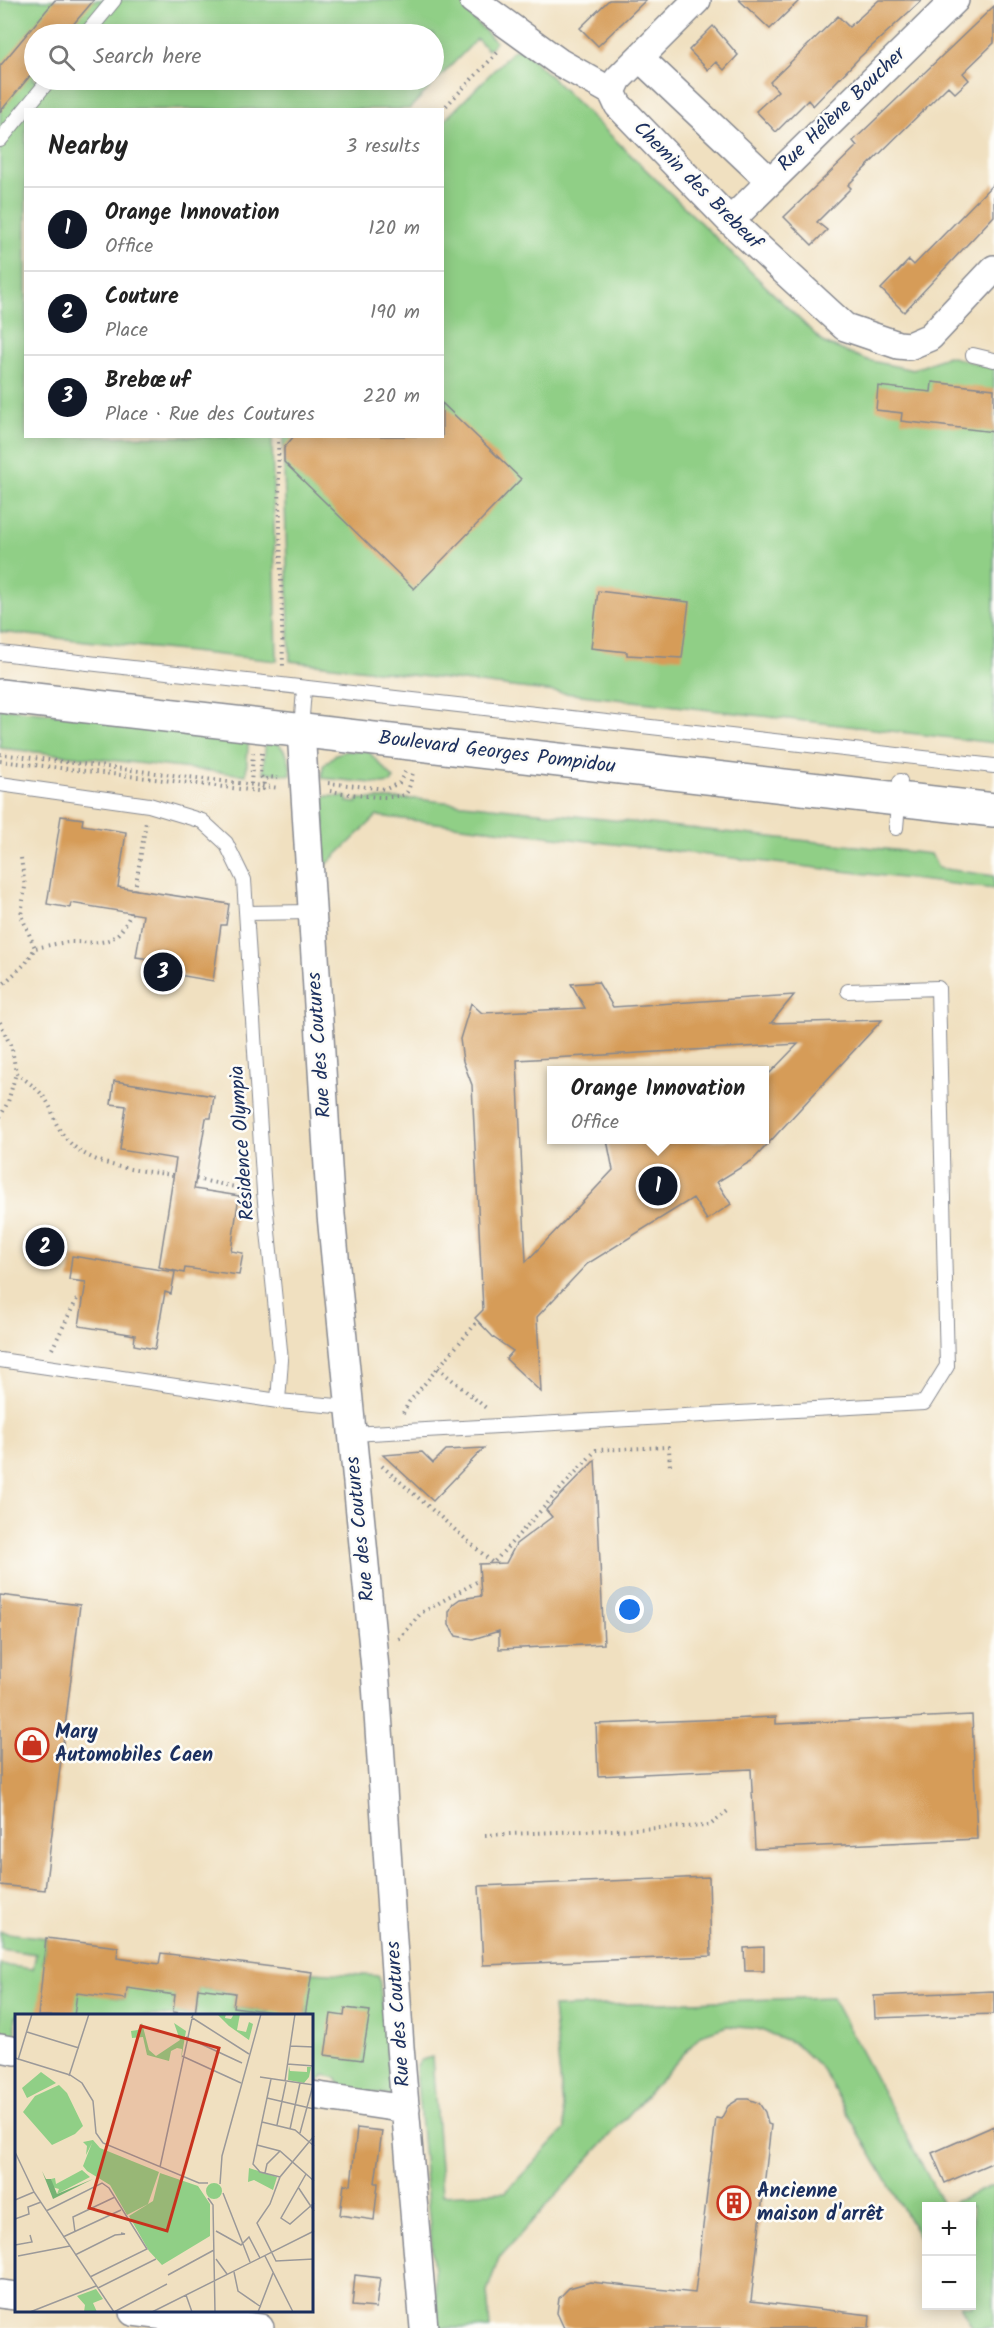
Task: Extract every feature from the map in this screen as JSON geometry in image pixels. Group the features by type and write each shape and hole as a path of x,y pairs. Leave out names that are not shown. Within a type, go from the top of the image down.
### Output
{"street":[{"name":"Chemin des Brebeuf","path":"473,0 559,62 612,92 618,105 730,221 845,327 898,345 909,346 930,337 994,269"},
{"path":"612,92 618,79 697,0"},
{"name":"Rue Hélène Boucher","path":"730,221 955,0"},
{"path":"640,58 770,181"},
{"name":"Boulevard Georges Pompidou","path":"0,680 302,711 898,802 994,810"},
{"name":"Boulevard Georges Pompidou","path":"0,696 302,711"},
{"name":"Rue des Coutures","path":"302,711 311,912 331,1215 375,1668 424,2328"},
{"name":"Boulevard Georges Pompidou","path":"898,802 994,791"},
{"path":"0,2048 15,2051"},
{"path":"314,2095 406,2109"},
{"path":"0,2294 15,2296"},
{"path":"142,2313 260,2328"}],"lane":[{"path":"94,24 114,0"},
{"path":"26,108 41,90"},
{"path":"0,140 24,111"},
{"path":"973,355 994,360"},
{"path":"0,653 302,711 994,766"},
{"name":"Résidence Olympia","path":"0,784 149,805 202,820 226,843 244,880 264,1192 281,1360 278,1401"},
{"path":"247,913 311,912"},
{"path":"352,1434 924,1403 947,1366 938,988 848,991"},
{"path":"0,1360 278,1401 349,1407"}],"path":[{"path":"444,108 518,33"},
{"path":"276,667 283,668 284,659 279,438"},
{"path":"251,784 254,745"},
{"path":"262,745 260,775 264,783"},
{"path":"0,754 251,784 264,783 289,789"},
{"path":"0,761 258,791 263,789 269,777 290,779"},
{"path":"318,781 386,789 399,783 405,772"},
{"path":"329,791 387,798 404,795 408,791 413,773"},
{"path":"135,890 149,805"},
{"path":"21,858 25,887 21,915 35,948"},
{"path":"0,987 26,963 35,948 67,942 105,943 125,927 131,913"},
{"path":"0,1022 12,1049 16,1073 8,1102 0,1117"},
{"path":"16,1073 38,1090 49,1104 58,1127 80,1151 116,1166 173,1175"},
{"path":"196,1179 264,1192"},
{"path":"43,1366 77,1299 83,1300"},
{"path":"397,1431 398,1423 409,1402 478,1321"},
{"path":"402,1484 493,1563 596,1450 669,1447 670,1468"},
{"path":"411,1625 421,1613 480,1580"},
{"path":"485,1835 709,1826 729,1810"}],"green space":[{"path":"0,0 464,0 472,18 496,42 488,50 477,39 444,73 444,24 24,24 24,90 427,90 410,108 24,108 24,438 272,438 277,661 0,632"},
{"path":"522,49 824,343 867,360 913,370 948,356 994,368 994,743 290,661 283,438 444,438 444,121 513,51"},
{"path":"0,708 249,733 246,775 0,748"},
{"path":"266,736 285,752 291,775 263,772"},
{"path":"346,751 368,751 394,779 391,783 382,784 322,778 323,766 336,754"},
{"path":"323,797 347,797 347,802 357,803 358,799 416,799 931,854 938,868 994,876 994,889 377,816 325,866"},
{"path":"0,1932 46,1938 43,1964 63,1967 57,2014 15,2014 15,2038 0,2036 0,1965 33,1969 36,1954 0,1949"},
{"path":"312,1972 379,1976 391,2095 342,2088 336,2078 324,2075 314,2084 314,2014 306,2014 306,2007 295,2005 293,2014 195,2014 198,1988 235,1993 233,2007 269,2012 272,1994"},
{"path":"75,1974 111,1997 125,1999 129,1979 176,1986 173,2011 190,2014 74,2014"},
{"path":"832,1997 942,2202 922,2202 922,2242 822,2069 796,2044 758,2029 727,2026 701,2035 499,2258 487,2291 490,2328 439,2328 417,2067 423,2059 432,2057 442,2195 506,2192 565,2129 553,2007"},
{"path":"994,2185 994,2328 973,2328 962,2310 976,2310 976,2202 954,2202"}],"building":[{"path":"55,0 94,0 74,24 35,24"},
{"path":"609,0 646,0 598,46 580,28"},
{"path":"739,0 800,0 770,29"},
{"path":"879,0 922,0 860,57 813,106 808,100 776,132 756,111 778,91 770,82 838,16 849,27"},
{"path":"994,6 994,43 963,73 969,80 955,93 948,86 848,185 851,188 817,222 827,230 812,245 784,217 857,146 853,141"},
{"path":"713,26 738,55 724,70 716,62 708,70 689,50"},
{"path":"24,37 24,83 0,112 0,66"},
{"path":"994,183 994,216 904,312 881,289 909,260 914,265"},
{"path":"932,382 994,389 994,432 901,421 902,413 876,410 878,386 931,392"},
{"path":"444,405 521,479 414,589 284,462 284,448 292,438 444,438"},
{"path":"598,591 689,602 682,658 627,655 627,652 591,648"},
{"path":"61,816 83,819 82,825 126,832 118,887 229,904 226,925 221,925 213,981 155,971 157,960 136,957 143,915 71,903 70,908 47,904"},
{"path":"598,982 613,1007 794,995 771,1023 882,1020 769,1143 769,1074 798,1044 517,1060 526,1262 613,1170 608,1144 768,1144 753,1160 717,1182 731,1204 707,1220 693,1198 587,1264 537,1317 541,1392 506,1359 513,1351 494,1338 475,1318 483,1310 472,1085 463,1061 460,1039 471,1003 482,1013 585,1008 571,984"},
{"path":"114,1081 214,1096 211,1118 206,1118 194,1189 239,1196 231,1251 243,1253 239,1275 185,1268 184,1273 159,1267 176,1159 120,1150 126,1106 111,1104"},
{"path":"72,1256 175,1272 171,1294 165,1292 155,1349 134,1345 135,1335 79,1326 86,1282 69,1280"},
{"path":"484,1448 433,1501 383,1455 422,1452 433,1463 446,1450"},
{"path":"595,1460 604,1644 499,1649 499,1631 473,1639 456,1636 449,1625 449,1612 453,1604 460,1599 481,1596 479,1564 506,1563 516,1544 552,1517 546,1510"},
{"name":"Mary Automobiles Caen","path":"0,1595 80,1605 45,1890 0,1885"},
{"path":"972,1715 977,1839 755,1849 751,1769 598,1776 596,1724 776,1717 776,1724"},
{"path":"709,1877 711,1956 483,1965 479,1886"},
{"path":"46,1938 118,1947 117,1958 159,1964 161,1953 312,1972 305,2014 233,2007 235,1993 198,1988 195,2014 173,2012 175,1995 127,1988 126,1999 77,1993 74,2014 38,2014"},
{"path":"764,1947 764,1971 745,1971 744,1948"},
{"path":"994,1991 994,2014 875,2018 874,1996"},
{"path":"345,2008 370,2011 362,2060 325,2055 331,2014 344,2016"},
{"name":"Ancienne maison d'arrêt","path":"739,2099 759,2103 765,2112 768,2124 771,2125 751,2301 870,2315 869,2328 564,2328 557,2313 559,2298 569,2288 590,2282 695,2293 716,2118 721,2119 728,2106"},
{"path":"994,2126 994,2162 945,2183 932,2153"},
{"path":"357,2128 382,2131 375,2183 378,2183 374,2220 340,2215 344,2184 351,2185"},
{"path":"355,2275 380,2278 376,2308 352,2306"}],"place":[{"name":"Brebœuf","path":"163,972"},
{"name":"Orange Innovation","path":"658,1186"},
{"name":"Couture","path":"45,1247"},
{"name":"Mary Automobiles Caen","path":"32,1745"},
{"name":"Ancienne maison d'arrêt","path":"734,2203"}]}
